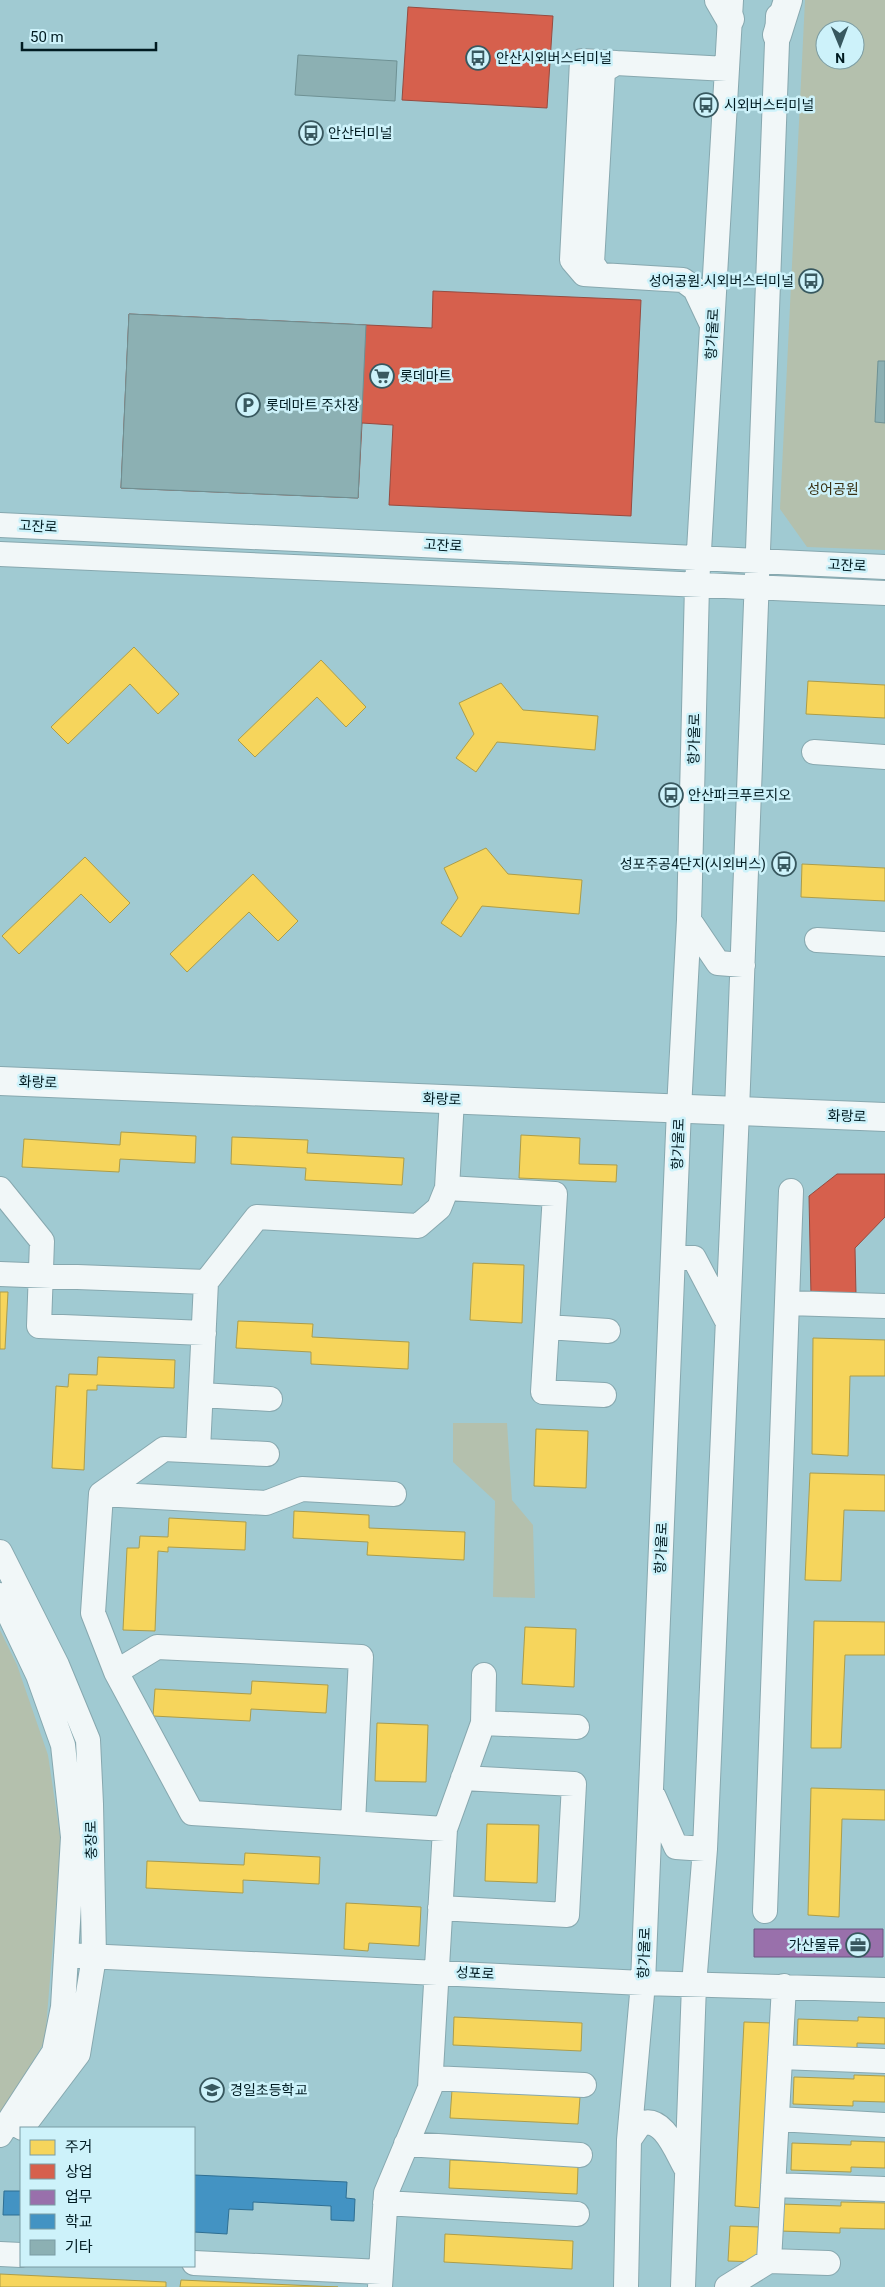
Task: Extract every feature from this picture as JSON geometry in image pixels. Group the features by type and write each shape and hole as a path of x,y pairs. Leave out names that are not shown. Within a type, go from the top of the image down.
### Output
{"main road":[{"path":"777,35 788,0"},
{"name":"화랑로","path":"0,1081 885,1117"}],"street":[{"path":"683,2287 694,1985 705,1849 738,1111 755,587 778,0"},
{"name":"항가울로","path":"626,2287 630,2140 643,1983 679,1109 690,920 697,585 727,69 726,6"},
{"path":"712,325 694,289 683,280 600,275 592,263 603,71 616,63 727,69"},
{"name":"고잔로","path":"0,525 885,567"},
{"name":"고잔로","path":"0,554 885,593"},
{"path":"814,752 885,757"},
{"path":"690,920 718,963 742,965"},
{"path":"817,940 885,944"},
{"path":"198,1450 206,1282 257,1216 418,1226 439,1208 447,1188 452,1100"},
{"path":"447,1188 555,1194 543,1392 604,1395"},
{"path":"0,1189 42,1241 39,1326 204,1333"},
{"path":"765,1911 791,1191"},
{"path":"673,1256 694,1258 728,1322"},
{"path":"0,1274 206,1282"},
{"path":"787,1302 885,1306"},
{"path":"546,1328 608,1331"},
{"path":"200,1395 270,1398"},
{"path":"101,1494 164,1449 267,1454"},
{"path":"101,1494 266,1503 302,1488 394,1494"},
{"path":"101,1494 94,1613 116,1672 192,1813 445,1829"},
{"name":"충장로","path":"0,1552 57,1665 88,1740 94,1957 78,2054 23,2127"},
{"name":"충장로","path":"0,1595 38,1675 63,1746 73,1837 63,2007 54,2052 0,2135"},
{"path":"116,1672 157,1647 361,1656 353,1823"},
{"path":"195,2263 380,2279 386,2193 430,2088 445,1829 483,1723 484,1675"},
{"path":"483,1723 577,1727"},
{"path":"440,1908 567,1915 574,1784 463,1778"},
{"path":"651,1791 676,1847 705,1849"},
{"name":"성포로","path":"66,1955 436,1971 643,1983 885,1990"},
{"path":"769,2261 784,1986"},
{"path":"780,2057 885,2061"},
{"path":"431,2078 584,2085"},
{"path":"777,2119 885,2124"},
{"path":"630,2140 640,2124 651,2121 655,2123 665,2133 687,2170"},
{"name":"충장로","path":"0,2155 20,2131"},
{"path":"406,2144 580,2155"},
{"path":"773,2185 885,2189"},
{"path":"385,2203 577,2214"},
{"path":"0,2254 20,2255"},
{"path":"727,2287 769,2261 828,2263"}],"green space":[{"name":"성어공원","path":"805,0 885,0 885,550 807,547 780,509"},
{"path":"453,1423 507,1423 512,1500 533,1525 535,1598 493,1597 495,1501 453,1462"},
{"path":"0,1630 17,1665 48,1755 61,1842 45,2041 0,2117"}],"building: 주거":[{"path":"134,647 179,694 158,714 130,684 68,744 51,727"},
{"path":"321,660 366,707 346,727 317,697 255,757 238,740"},
{"path":"808,681 885,685 885,718 806,714"},
{"path":"501,683 523,710 598,716 595,750 497,742 476,772 456,758 474,734 459,703"},
{"path":"486,848 508,874 582,880 579,914 482,906 461,937 441,923 458,898 444,868"},
{"path":"85,857 130,903 110,923 81,894 19,954 2,936"},
{"path":"802,864 885,868 885,901 801,897"},
{"path":"253,874 298,921 278,941 249,912 187,972 170,954"},
{"path":"121,1132 196,1136 195,1163 120,1159 119,1172 22,1167 24,1139 120,1145"},
{"path":"521,1135 580,1138 579,1164 617,1165 616,1182 519,1178"},
{"path":"232,1137 308,1140 307,1153 404,1158 402,1185 305,1180 306,1168 231,1164"},
{"path":"473,1263 524,1265 522,1323 470,1320"},
{"path":"0,1292 8,1292 5,1349 0,1349"},
{"path":"238,1321 313,1324 312,1337 409,1342 408,1369 311,1364 311,1352 236,1348"},
{"path":"813,1338 885,1340 885,1376 850,1376 848,1456 812,1454"},
{"path":"98,1357 175,1360 174,1388 97,1385 97,1390 87,1390 84,1470 52,1468 56,1386 68,1387 69,1374 97,1375"},
{"path":"536,1429 588,1431 586,1488 534,1486"},
{"path":"810,1473 885,1475 885,1511 844,1510 841,1581 805,1580"},
{"path":"294,1511 369,1515 369,1528 465,1532 464,1560 367,1555 368,1542 293,1538"},
{"path":"169,1518 246,1522 245,1550 168,1547 168,1552 158,1551 155,1631 123,1630 127,1548 139,1548 140,1536 168,1537"},
{"path":"814,1621 885,1622 885,1655 845,1655 841,1748 811,1748"},
{"path":"525,1627 576,1629 574,1687 522,1684"},
{"path":"252,1681 328,1685 326,1713 251,1709 250,1721 153,1716 155,1689 251,1694"},
{"path":"377,1723 428,1725 426,1782 375,1781"},
{"path":"811,1788 885,1790 885,1820 842,1819 839,1917 808,1915"},
{"path":"487,1824 539,1825 537,1883 485,1881"},
{"path":"245,1853 320,1857 319,1884 243,1880 243,1893 146,1888 147,1861 244,1865"},
{"path":"346,1903 421,1907 419,1946 369,1943 368,1951 344,1949"},
{"path":"454,2017 582,2023 581,2051 453,2045"},
{"path":"858,2017 885,2018 885,2044 857,2043 857,2048 797,2046 798,2019 858,2021"},
{"path":"744,2022 771,2023 762,2208 735,2206"},
{"path":"854,2075 885,2076 885,2102 853,2101 853,2106 793,2104 794,2077 854,2079"},
{"path":"452,2090 580,2097 578,2124 450,2118"},
{"path":"851,2141 885,2142 885,2168 851,2167 851,2172 791,2170 792,2143 851,2145"},
{"path":"450,2160 578,2166 577,2194 449,2188"},
{"path":"841,2202 885,2203 885,2229 840,2228 840,2233 780,2231 781,2204 841,2206"},
{"path":"730,2226 760,2227 759,2262 728,2261"},
{"path":"445,2234 573,2241 572,2269 444,2262"},
{"path":"0,2274 166,2282 166,2287 0,2287"},
{"path":"181,2280 338,2287 180,2287"}],"building: 상업":[{"name":"안산시외버스터미널","path":"408,7 553,16 547,108 402,100"},
{"name":"롯데마트","path":"433,291 641,300 631,516 389,505 393,425 362,423 358,498 121,488 129,314 432,328"},
{"path":"837,1174 885,1174 885,1217 855,1248 856,1295 811,1296 809,1196"}],"building: 업무":[{"path":"754,1929 883,1929 883,1957 754,1957"}],"building: 학교":[{"path":"195,2175 347,2182 346,2198 355,2199 354,2221 331,2220 331,2206 253,2202 253,2210 229,2209 227,2234 195,2232"},
{"path":"4,2191 20,2191 20,2215 3,2215"}],"building: 기타":[{"path":"298,55 397,61 395,101 295,95"},
{"path":"129,314 366,325 358,498 121,488"},
{"path":"878,361 885,361 885,423 875,422"}],"place":[{"name":"안산시외버스터미널","path":"478,58"},
{"name":"시외버스터미널","path":"706,105"},
{"name":"안산터미널","path":"311,133"},
{"name":"성어공원.시외버스터미널","path":"811,281"},
{"name":"롯데마트","path":"382,376"},
{"name":"롯데마트 주차장","path":"248,405"},
{"name":"안산파크푸르지오","path":"671,795"},
{"name":"성포주공4단지(시외버스)","path":"784,864"},
{"name":"가산물류","path":"858,1945"},
{"name":"경일초등학교","path":"212,2090"}]}
